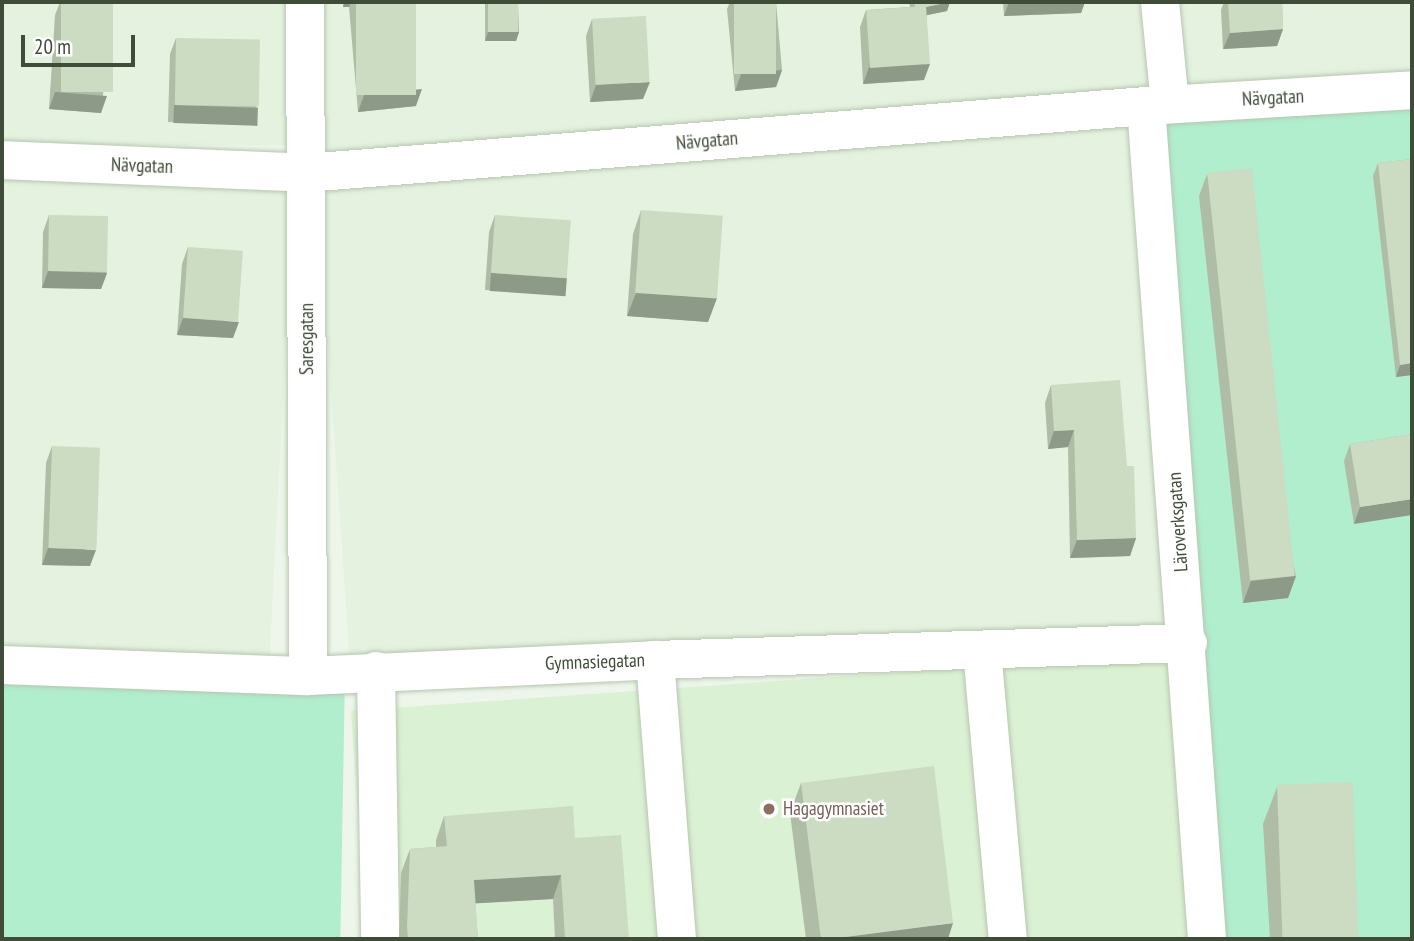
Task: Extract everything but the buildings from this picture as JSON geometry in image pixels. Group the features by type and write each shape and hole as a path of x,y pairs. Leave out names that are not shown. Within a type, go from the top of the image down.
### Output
{"street":[{"name":"Saresgatan","path":"305,2 308,676"},
{"name":"Läroverksgatan","path":"1160,2 1158,105 1207,939"},
{"name":"Nävgatan","path":"2,160 306,173 1158,105 1412,90"},
{"name":"Gymnasiegatan","path":"2,665 308,676 655,660 1188,643"},
{"path":"982,650 1008,939"},
{"path":"655,660 677,939"},
{"path":"376,671 380,939"}],"shaded area":[{"path":"2,2 290,2 290,145 2,145"},
{"path":"316,2 1412,2 1412,80 319,158"},
{"path":"1412,89 1412,939 1207,939 1146,106"},
{"path":"1131,119 1167,629 352,686 316,176"},
{"path":"2,163 295,178 269,668 2,654"},
{"name":"Hagagymnasiet","path":"1177,653 1197,939 367,939 351,711"},
{"path":"2,670 345,676 340,939 2,939"}],"place":[{"name":"Hagagymnasiet","path":"769,809"}]}
